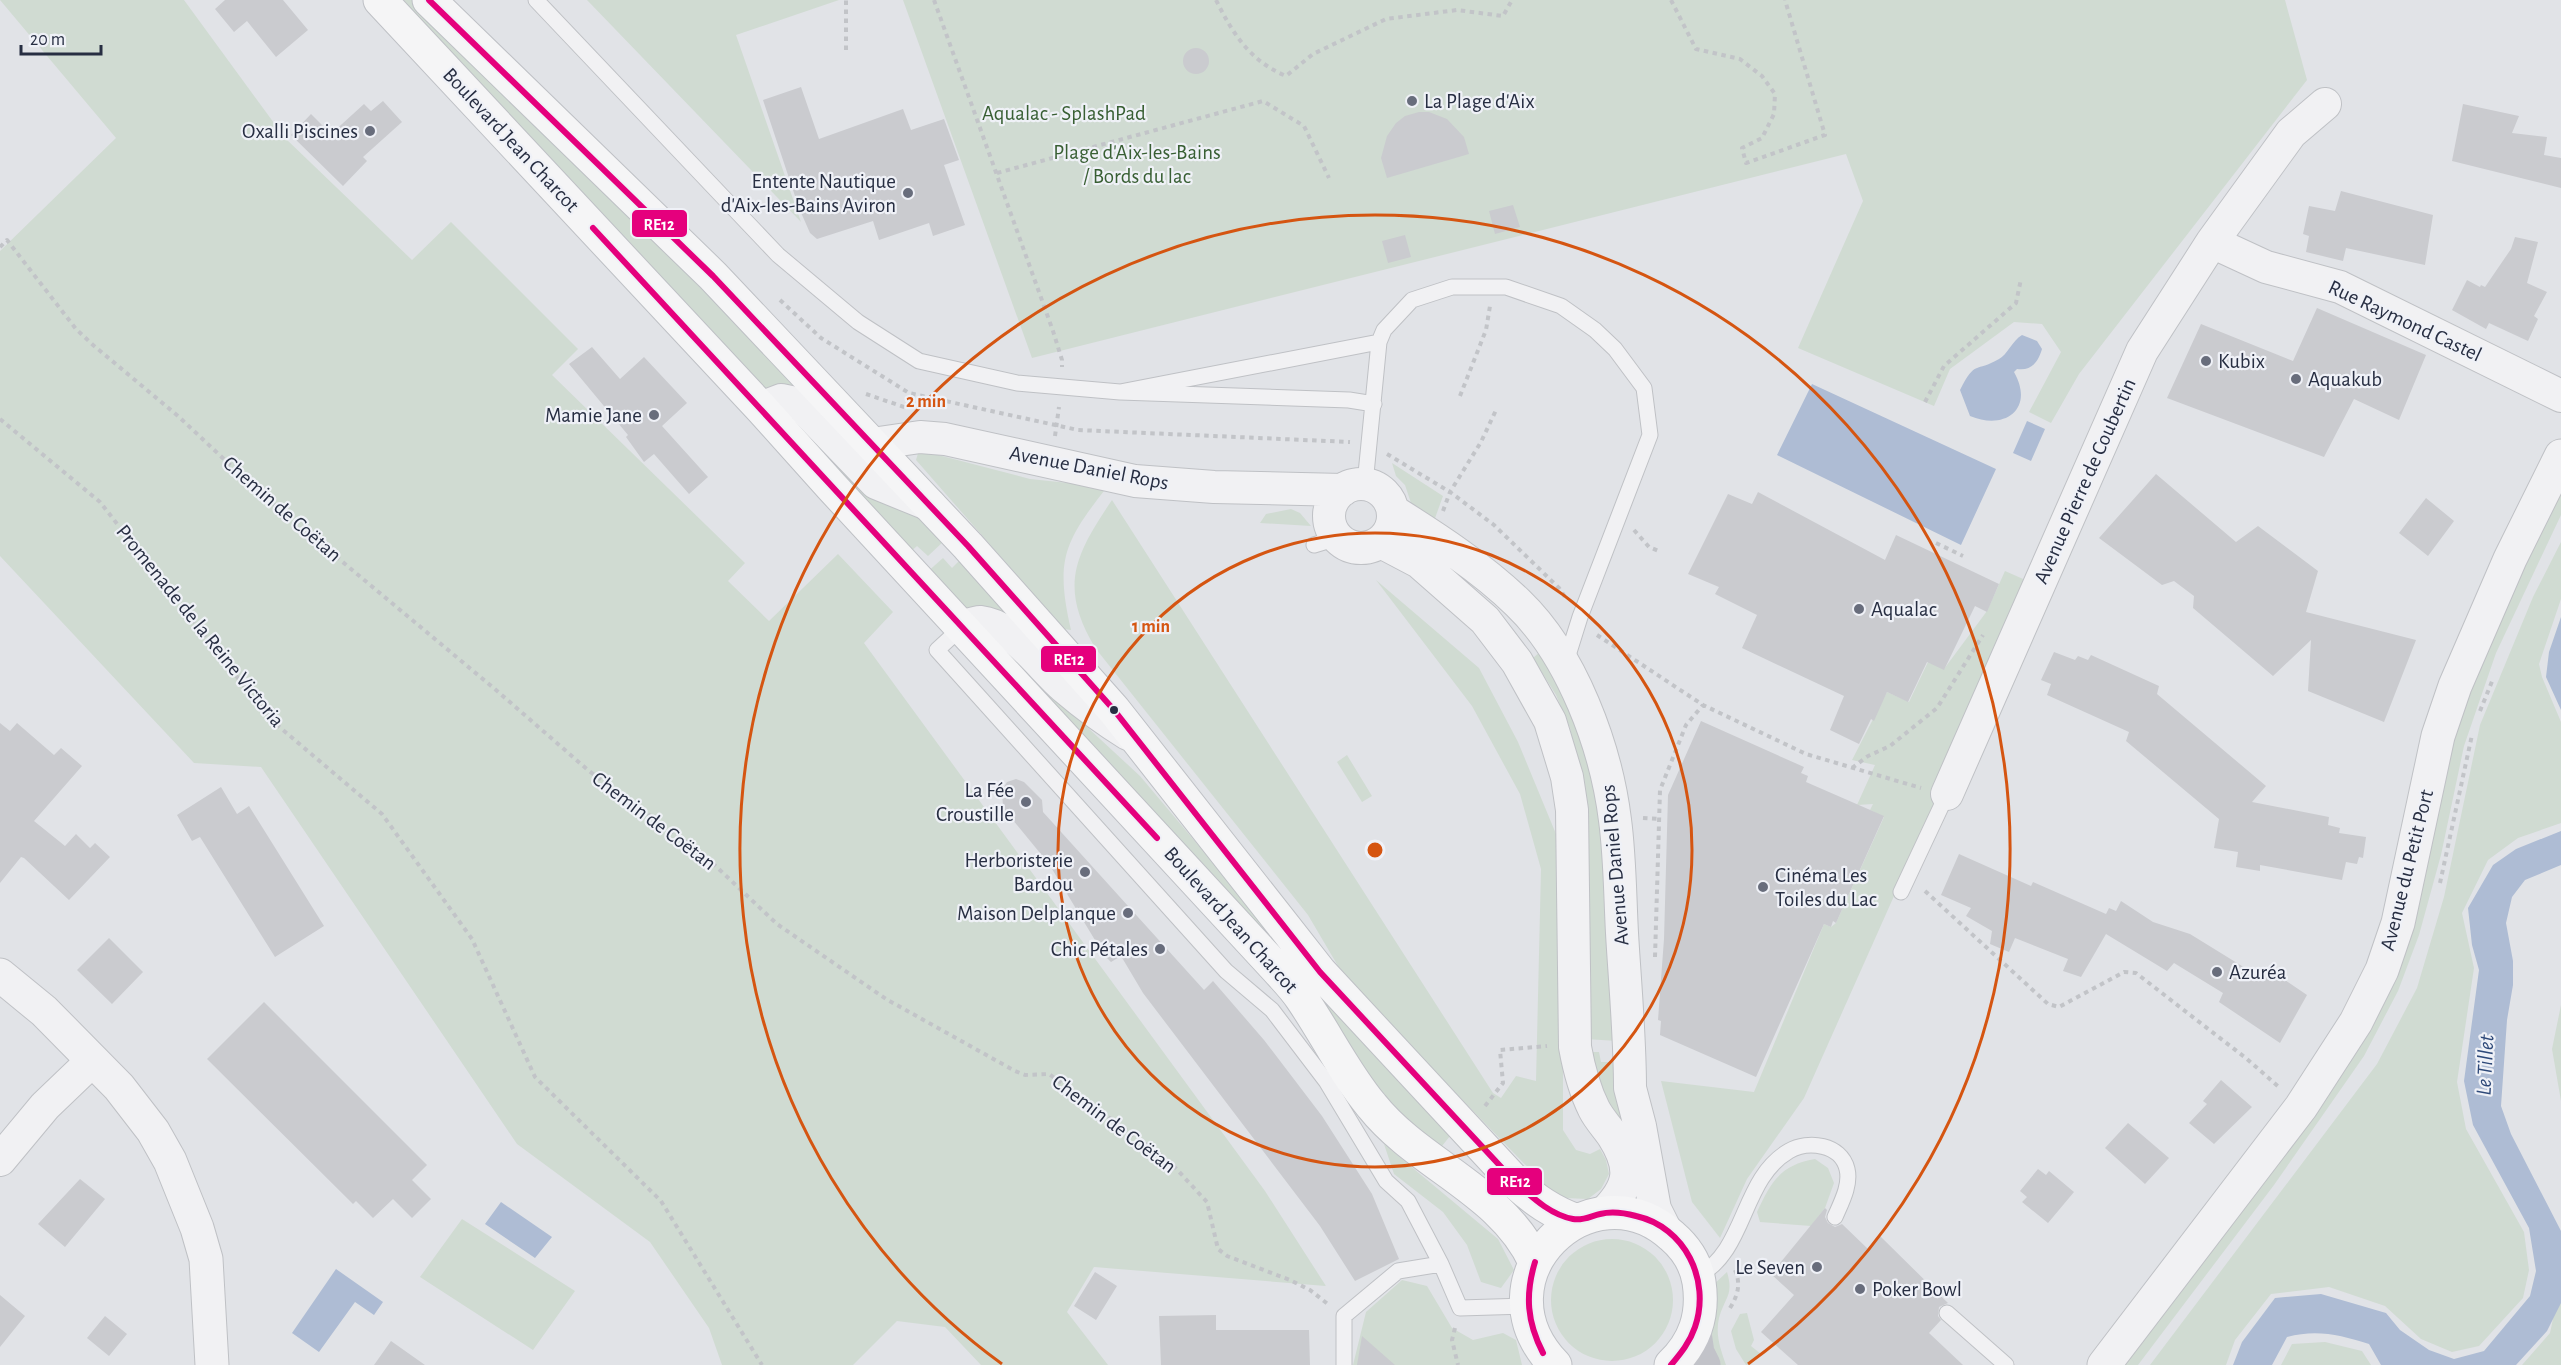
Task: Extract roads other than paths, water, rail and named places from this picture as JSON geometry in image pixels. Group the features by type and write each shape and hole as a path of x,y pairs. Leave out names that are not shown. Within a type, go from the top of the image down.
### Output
{"main road":[{"name":"Boulevard Jean Charcot","path":"380,0 761,408 1288,982 1301,997 1372,1107 1402,1137 1493,1207 1513,1227 1535,1262"},
{"name":"Boulevard Jean Charcot","path":"429,0 713,276 931,506 1114,710 1320,972 1516,1183 1556,1214 1590,1217 1625,1213 1646,1218 1665,1228"},
{"path":"1547,1361 1534,1337 1526,1306 1528,1280 1545,1245 1560,1231 1590,1217"},
{"path":"1665,1228 1691,1258 1698,1276 1701,1305 1695,1333 1683,1354 1671,1365"},
{"path":"1695,1333 1698,1353 1704,1365"}],"street":[{"name":"Avenue Pierre de Coubertin","path":"1947,794 2142,351 2211,242 2290,132 2325,104"},
{"name":"Rue Raymond Castel","path":"2211,242 2266,267 2340,287 2561,396"},
{"path":"761,408 781,400 800,404 876,483 931,506"},
{"name":"Avenue Daniel Rops","path":"872,444 920,437 945,439 1147,482 1214,487 1354,487"},
{"name":"Avenue du Petit Port","path":"2104,1365 2301,1107 2356,1022 2382,970 2398,923 2438,736 2455,686 2510,559 2561,456"},
{"path":"1354,487 1384,493 1393,512 1391,528 1381,542 1363,548 1326,541 1330,515 1336,497 1354,487"},
{"name":"Avenue Daniel Rops","path":"1393,512 1491,580 1519,604 1545,637 1564,668 1597,739 1608,777 1615,821 1630,1088 1640,1126 1655,1209 1665,1228"},
{"name":"Avenue Daniel Rops","path":"1381,542 1419,562 1485,620 1517,662 1550,721 1567,777 1572,810 1575,1047 1582,1081 1596,1112 1613,1136 1627,1162 1626,1184 1616,1200 1590,1217"},
{"path":"962,627 978,622 994,626 1023,645 1098,715 1139,741"},
{"path":"0,975 44,1011 136,1106 170,1161 197,1228 208,1277 213,1365"},
{"path":"0,1160 45,1106 92,1061"}],"lane":[{"path":"536,0 778,255 858,322 919,361 1017,383 1120,392 1349,400 1374,404"},
{"path":"1354,487 1369,443 1381,336 1412,300 1452,287 1506,287 1561,306 1595,330 1615,349 1644,388 1650,435 1580,617 1564,668"},
{"path":"1120,392 1381,336"},
{"path":"962,627 937,650 1226,971 1272,1010 1326,1081 1386,1180 1408,1201 1441,1264 1460,1308 1526,1306"},
{"name":"Avenue Pierre de Coubertin","path":"1901,892 1947,794"},
{"path":"1698,1276 1709,1270 1722,1256 1762,1177 1788,1151 1802,1145 1819,1144 1829,1148 1847,1167 1847,1182 1835,1217"},
{"path":"1344,1365 1344,1316 1398,1271 1441,1264"},
{"path":"1947,1313 2006,1365"}],"water":[{"path":"2022,335 2037,341 2042,349 2034,365 2027,369 2017,369 2014,372 2020,385 2019,406 2013,414 1995,421 1970,416 1960,390 1965,380 1976,368 2002,357"},
{"path":"1812,384 1996,469 1961,545 1777,455"},
{"path":"2027,421 2045,429 2031,461 2013,453"},
{"path":"2561,617 2561,710 2546,677 2549,652"},
{"name":"Le Tillet","path":"2561,831 2561,865 2525,880 2512,897 2506,923 2513,961 2513,985 2507,1020 2501,1106 2511,1134 2561,1231 2561,1303 2547,1331 2516,1365 2381,1365 2369,1344 2338,1336 2308,1333 2287,1337 2272,1365 2233,1365 2242,1342 2275,1298 2321,1294 2386,1313 2400,1330 2429,1350 2454,1359 2484,1351 2530,1296 2536,1271 2529,1228 2473,1125 2464,1081 2479,970 2472,945 2468,908 2493,865 2516,849"},
{"path":"501,1202 552,1237 535,1258 485,1224"},
{"path":"336,1269 383,1302 374,1315 355,1302 319,1352 292,1333"}],"place":[{"name":"La Plage d'Aix","path":"1412,101"},
{"name":"Oxalli Piscines","path":"370,131"},
{"name":"Entente Nautique d'Aix-les-Bains Aviron","path":"908,193"},
{"name":"Kubix","path":"2206,361"},
{"name":"Aquakub","path":"2296,379"},
{"name":"Mamie Jane","path":"654,415"},
{"name":"Aqualac","path":"1859,609"},
{"name":"La Fée Croustille","path":"1026,802"},
{"name":"Herboristerie Bardou","path":"1085,872"},
{"name":"Cinéma Les Toiles du Lac","path":"1763,887"},
{"name":"Maison Delplanque","path":"1128,913"},
{"name":"Chic Pétales","path":"1160,949"},
{"name":"Azuréa","path":"2217,972"},
{"name":"Le Seven","path":"1817,1267"},
{"name":"Poker Bowl","path":"1860,1289"}],"park label":[{"name":"Aqualac - SplashPad","path":"1064,113"},
{"name":"Plage d'Aix-les-Bains / Bords du lac","path":"1137,164"}]}
